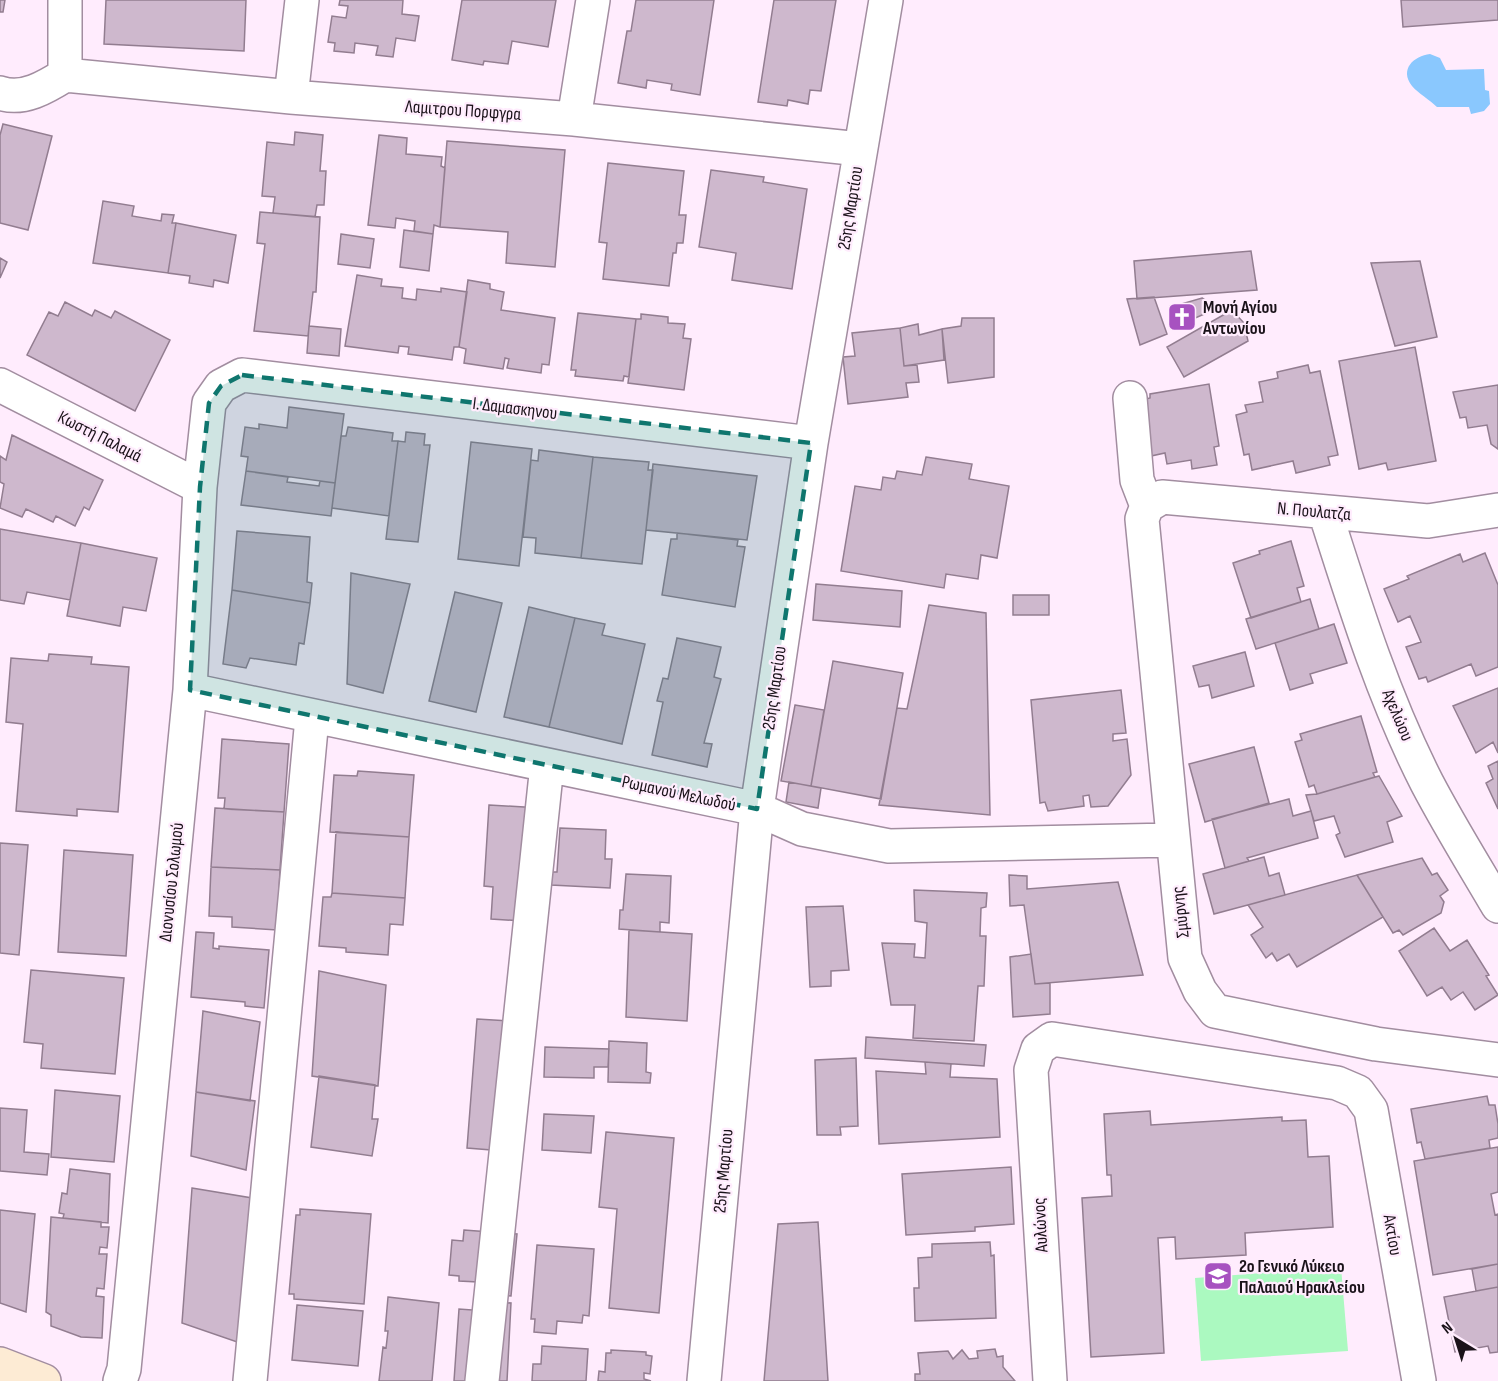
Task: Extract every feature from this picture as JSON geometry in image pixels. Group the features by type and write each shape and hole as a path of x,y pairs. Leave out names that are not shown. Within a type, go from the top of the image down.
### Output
{"main road":[{"path":"0,1364 44,1381"}],"street":[{"path":"0,93 25,94 41,89 65,75 65,0"},
{"path":"291,97 302,0"},
{"path":"574,118 593,0"},
{"name":"25ης Μαρτίου","path":"704,1381 756,809 811,443 886,0"},
{"name":"Λαμιτρου Πορφγρα","path":"65,75 291,97 574,118 860,149"},
{"name":"Ι. Δαμασκηνου","path":"221,386 242,375 811,443"},
{"name":"Κωστή Παλαμά","path":"0,385 200,487"},
{"name":"Διονυσίου Σολωμού","path":"120,1381 125,1357 190,690 200,487 209,403 221,386"},
{"name":"Σμύρνης","path":"1130,398 1137,480 1145,513 1172,840 1185,958 1200,991 1215,1011"},
{"name":"Ν. Πουλατζα","path":"1145,513 1162,497 1428,520 1498,510"},
{"name":"Αχελώου","path":"1325,512 1356,610 1413,752 1427,782 1498,906"},
{"name":"Ρωμανού Μελωδού","path":"190,690 312,718 756,809 802,829 889,846 1172,840"},
{"path":"250,1381 312,718"},
{"path":"482,1381 548,765"},
{"path":"1216,1064 1215,1011 1376,1044 1498,1060"},
{"name":"Αυλώνος","path":"1050,1381 1031,1070 1038,1049 1052,1038 1216,1064"},
{"name":"Ακτίου","path":"1216,1064 1337,1083 1358,1092 1371,1110 1419,1381"}],"highlighted area":[{"path":"242,375 811,443 757,809 190,690 200,487 209,403 221,386"}],"green space":[{"path":"1341,1267 1348,1351 1201,1361 1195,1278"}],"water":[{"path":"1430,54 1440,58 1446,70 1484,69 1485,90 1489,91 1490,104 1484,111 1471,114 1469,107 1437,107 1412,86 1407,74 1410,64 1419,57"}],"building":[{"path":"0,0 5,0 3,12 0,12"},
{"path":"106,0 246,0 244,51 104,44"},
{"path":"340,0 403,0 402,14 419,16 415,41 396,38 393,57 376,55 378,46 355,43 354,53 334,51 335,43 328,42 332,16 346,18 348,6 339,5"},
{"path":"462,0 556,0 548,47 512,41 508,64 484,61 483,65 452,60"},
{"path":"636,0 714,0 700,95 671,90 672,84 647,80 646,88 618,83 627,31 631,31"},
{"path":"774,0 836,0 821,91 810,90 808,104 788,100 787,106 758,102"},
{"path":"1401,0 1498,0 1498,20 1403,27"},
{"path":"3,124 52,136 28,230 0,223 0,135"},
{"path":"295,132 323,135 320,171 326,171 324,205 317,205 315,217 273,213 275,197 262,196 267,142 294,145"},
{"path":"379,135 407,138 406,154 442,157 441,166 445,168 440,227 434,225 433,234 414,231 415,221 396,218 395,228 368,225"},
{"path":"447,141 565,150 555,267 506,263 508,232 440,227"},
{"path":"608,163 684,171 679,215 686,215 683,243 677,243 676,253 673,253 669,286 603,279 607,243 599,242"},
{"path":"711,170 764,177 763,182 807,189 792,289 732,280 736,253 699,247"},
{"path":"103,201 134,206 132,216 161,221 162,214 174,215 172,223 176,223 168,273 93,263"},
{"path":"260,212 320,217 316,292 313,292 308,336 254,331 265,244 257,243"},
{"path":"176,223 236,235 228,283 214,280 213,287 189,283 190,276 168,273"},
{"path":"404,230 433,234 429,271 400,267"},
{"path":"341,234 374,239 370,268 338,264"},
{"path":"1251,251 1257,290 1137,299 1134,261"},
{"path":"0,258 7,262 0,278"},
{"path":"1420,261 1437,337 1395,346 1371,263"},
{"path":"357,275 382,279 381,286 403,288 402,298 416,300 417,289 441,292 441,288 467,292 459,347 454,347 452,360 408,354 409,347 399,346 398,353 345,346"},
{"path":"468,280 490,284 490,289 504,292 501,310 555,318 549,365 542,364 541,373 507,368 509,359 505,358 503,369 464,363 466,349 459,347"},
{"path":"1154,297 1167,334 1140,345 1127,299"},
{"path":"1202,298 1210,303 1209,312 1177,326 1171,307"},
{"path":"65,302 92,316 95,310 111,318 115,311 170,340 135,411 27,355 49,312 58,316"},
{"path":"1232,310 1244,323 1248,341 1184,377 1167,347"},
{"path":"578,313 636,319 629,377 624,376 623,381 575,376 576,370 571,370"},
{"path":"641,314 668,317 668,323 685,324 683,338 691,339 684,390 628,383 636,319 641,319"},
{"path":"962,318 994,318 994,377 948,383 942,329 961,326"},
{"path":"918,324 919,335 942,329 944,360 904,366 900,328"},
{"path":"309,326 341,329 339,356 307,353"},
{"path":"900,328 904,366 917,365 919,382 906,383 908,397 848,404 843,357 855,356 852,333"},
{"path":"1415,347 1436,461 1388,470 1386,463 1359,469 1339,361"},
{"path":"1308,365 1310,373 1320,371 1338,455 1328,457 1330,465 1296,473 1293,461 1252,470 1249,454 1244,455 1236,415 1247,412 1245,405 1263,402 1259,382 1278,378 1277,372"},
{"path":"1209,384 1219,446 1214,447 1217,465 1192,469 1191,460 1167,464 1165,453 1151,456 1142,400 1150,398 1150,394"},
{"path":"1498,385 1498,449 1491,444 1487,425 1468,428 1466,417 1460,418 1453,392"},
{"path":"289,407 344,414 335,483 246,471 248,457 241,456 245,427 259,429 259,424 287,428"},
{"path":"348,427 393,433 392,441 398,441 389,516 332,508 341,436 346,436"},
{"path":"406,432 425,434 424,445 430,445 418,542 386,539 398,441 405,442"},
{"path":"12,435 103,480 89,510 84,507 75,526 56,516 53,522 26,509 22,517 0,508 4,484 0,482 0,456 6,460"},
{"path":"471,442 532,449 519,566 458,559"},
{"path":"539,450 593,457 581,558 535,553 536,538 523,537 531,460 538,461"},
{"path":"593,457 649,462 648,470 653,470 642,564 581,558"},
{"path":"926,457 972,464 969,479 1009,486 997,558 981,555 978,579 946,574 944,588 841,571 855,486 881,490 883,477 895,479 897,471 922,475"},
{"path":"653,464 757,476 747,540 646,530"},
{"path":"246,471 288,477 287,482 319,486 320,481 335,483 331,516 241,505"},
{"path":"0,529 81,543 70,600 27,592 24,604 0,600"},
{"path":"237,531 310,537 307,582 312,583 310,603 232,590"},
{"path":"677,533 738,540 737,546 745,547 735,607 662,595 671,539 677,539"},
{"path":"1291,541 1304,586 1297,588 1301,602 1251,618 1233,563 1260,554 1259,551"},
{"path":"81,543 157,558 146,611 123,607 120,626 67,616"},
{"path":"1485,553 1498,585 1498,667 1476,676 1471,664 1428,682 1426,677 1419,679 1406,647 1421,642 1410,616 1398,622 1384,589 1409,579 1407,576 1460,554 1463,562"},
{"path":"351,573 410,584 383,693 347,684"},
{"path":"816,584 902,591 900,627 813,620"},
{"path":"232,590 310,603 304,644 299,643 296,665 250,658 246,668 223,664"},
{"path":"455,592 502,603 476,712 429,701"},
{"path":"1013,595 1049,595 1049,615 1013,615"},
{"path":"1310,599 1319,629 1256,649 1246,619"},
{"path":"929,605 986,613 990,815 879,805 897,708 907,709"},
{"path":"529,607 575,618 549,727 504,717"},
{"path":"575,618 605,624 602,635 645,644 622,744 549,727"},
{"path":"1334,624 1347,663 1310,674 1313,683 1290,690 1275,643"},
{"path":"677,638 721,647 714,677 721,679 704,743 712,744 707,767 652,755 663,702 657,701 663,678 668,679"},
{"path":"1245,652 1254,686 1212,698 1209,685 1199,687 1193,666"},
{"path":"49,654 92,657 91,664 129,667 118,812 77,809 77,816 16,811 23,724 6,722 11,658 48,661"},
{"path":"833,661 903,673 881,799 811,786"},
{"path":"1498,688 1498,753 1493,742 1476,753 1453,706"},
{"path":"1121,690 1126,733 1113,734 1113,741 1127,739 1131,775 1108,806 1091,807 1089,795 1083,796 1084,806 1048,811 1045,802 1040,803 1031,700"},
{"path":"795,705 824,710 811,786 781,781"},
{"path":"1361,716 1377,772 1373,773 1375,777 1317,794 1314,785 1309,787 1295,742 1302,740 1300,734"},
{"path":"222,739 289,744 284,812 224,809 225,798 218,798"},
{"path":"1254,747 1269,803 1205,822 1189,764"},
{"path":"1498,761 1498,809 1486,783 1493,779 1488,766"},
{"path":"358,771 414,775 409,837 330,832 334,775 357,776"},
{"path":"1379,776 1402,816 1387,822 1393,842 1345,857 1336,835 1340,833 1334,816 1314,821 1306,795 1317,794"},
{"path":"789,782 821,788 818,808 786,802"},
{"path":"1289,799 1293,816 1311,811 1318,838 1247,858 1249,861 1225,868 1212,819"},
{"path":"489,805 540,808 523,921 491,919 493,887 484,886"},
{"path":"215,808 284,812 280,870 211,867"},
{"path":"560,828 606,830 605,859 612,859 610,888 551,885 552,872 557,872"},
{"path":"336,832 409,837 405,898 332,893"},
{"path":"0,843 28,845 19,955 0,953"},
{"path":"64,850 133,855 126,956 58,952"},
{"path":"1264,857 1269,876 1279,873 1285,895 1214,914 1203,874"},
{"path":"1422,858 1432,875 1437,873 1448,890 1440,896 1444,902 1441,913 1403,935 1399,930 1393,933 1357,875"},
{"path":"211,867 280,870 277,930 232,927 232,917 209,916"},
{"path":"626,874 671,876 669,923 660,922 660,932 619,929"},
{"path":"1009,875 1027,876 1027,889 1118,882 1143,975 1035,984 1024,905 1010,906"},
{"path":"1357,875 1383,917 1297,967 1289,954 1277,961 1272,953 1266,958 1251,935 1263,927 1248,905"},
{"path":"914,890 987,893 986,907 981,908 980,936 986,936 984,986 978,986 974,1041 913,1038 915,1005 891,1005 882,943 915,944 914,957 925,958 927,923 915,921"},
{"path":"332,893 405,898 403,925 390,924 388,955 346,952 346,948 319,946 323,897 331,897"},
{"path":"843,906 849,970 831,971 831,986 810,987 806,907"},
{"path":"1434,928 1450,951 1467,940 1489,975 1486,976 1498,995 1475,1010 1463,992 1451,1000 1442,987 1427,996 1399,951"},
{"path":"629,930 692,934 687,1021 626,1017"},
{"path":"196,932 214,933 213,948 219,949 219,946 269,950 264,1008 245,1006 245,1002 191,997"},
{"path":"1031,954 1035,984 1050,983 1050,1014 1013,1017 1010,957"},
{"path":"31,970 124,978 115,1074 41,1068 43,1044 24,1042"},
{"path":"319,971 386,985 378,1086 312,1076"},
{"path":"203,1011 260,1022 250,1101 196,1092"},
{"path":"477,1019 527,1022 517,1152 467,1148"},
{"path":"866,1037 986,1045 984,1066 865,1058"},
{"path":"609,1041 647,1043 646,1072 651,1073 650,1083 608,1082"},
{"path":"545,1047 609,1049 608,1067 594,1067 594,1078 544,1077"},
{"path":"856,1058 858,1126 840,1127 841,1135 817,1135 815,1060"},
{"path":"925,1062 951,1064 950,1077 997,1079 1000,1137 879,1144 876,1071 926,1074"},
{"path":"319,1076 375,1085 372,1119 378,1119 372,1156 311,1147"},
{"path":"55,1090 120,1096 114,1162 51,1157"},
{"path":"196,1092 255,1101 246,1170 191,1156"},
{"path":"1487,1096 1489,1105 1495,1105 1498,1124 1498,1138 1489,1140 1490,1148 1425,1159 1421,1142 1417,1143 1411,1109"},
{"path":"0,1108 27,1110 24,1152 49,1154 47,1175 0,1171"},
{"path":"1150,1111 1151,1125 1282,1117 1282,1121 1306,1120 1308,1157 1329,1156 1333,1227 1245,1233 1246,1255 1176,1259 1175,1237 1158,1238 1164,1353 1091,1357 1082,1198 1112,1196 1111,1175 1107,1175 1104,1114"},
{"path":"544,1114 594,1116 591,1153 542,1150"},
{"path":"606,1132 674,1138 659,1313 609,1308 617,1209 599,1207"},
{"path":"1498,1147 1498,1192 1491,1194 1495,1215 1498,1214 1498,1264 1433,1275 1414,1161"},
{"path":"1011,1167 1014,1224 975,1227 975,1231 906,1235 902,1174"},
{"path":"70,1169 110,1174 108,1223 63,1218 64,1214 59,1213 62,1193 67,1194"},
{"path":"192,1188 252,1198 243,1344 182,1323"},
{"path":"300,1209 371,1214 364,1304 294,1299 294,1294 289,1294 296,1215 300,1215"},
{"path":"0,1210 35,1214 26,1312 0,1303"},
{"path":"51,1217 101,1222 101,1227 109,1227 107,1248 100,1247 99,1254 107,1254 104,1289 97,1288 96,1296 104,1297 102,1338 81,1337 51,1326 51,1315 46,1312"},
{"path":"818,1222 828,1381 764,1381 778,1224"},
{"path":"464,1230 517,1234 511,1296 478,1293 478,1282 459,1281 459,1276 449,1275 452,1240 463,1241"},
{"path":"990,1242 991,1256 994,1255 996,1318 915,1321 914,1288 919,1288 918,1258 932,1257 932,1244"},
{"path":"537,1245 594,1249 589,1316 583,1315 582,1323 557,1321 556,1334 534,1332 535,1319 531,1319"},
{"path":"1498,1264 1498,1287 1476,1291 1472,1269"},
{"path":"1498,1287 1498,1352 1490,1353 1488,1346 1455,1352 1444,1297"},
{"path":"388,1297 439,1303 432,1381 379,1381 383,1347 386,1348 388,1331 385,1331"},
{"path":"487,1302 511,1303 507,1381 454,1381 459,1309 486,1311"},
{"path":"297,1305 363,1311 358,1366 292,1360"},
{"path":"542,1346 588,1349 586,1381 532,1381 533,1364 541,1364"},
{"path":"995,1349 997,1357 1003,1356 1003,1367 1015,1381 915,1381 915,1374 920,1374 918,1353 948,1351 953,1359 962,1350 969,1359 978,1358 977,1351"},
{"path":"611,1350 646,1352 646,1355 652,1356 650,1374 644,1373 644,1379 651,1381 598,1381 599,1371 605,1372 606,1353 611,1353"}],"place":[{"name":"Μονή Αγίου Αντωνίου","path":"1182,317"},
{"name":"2ο Γενικό Λύκειο Παλαιού Ηρακλείου","path":"1218,1276"}]}
